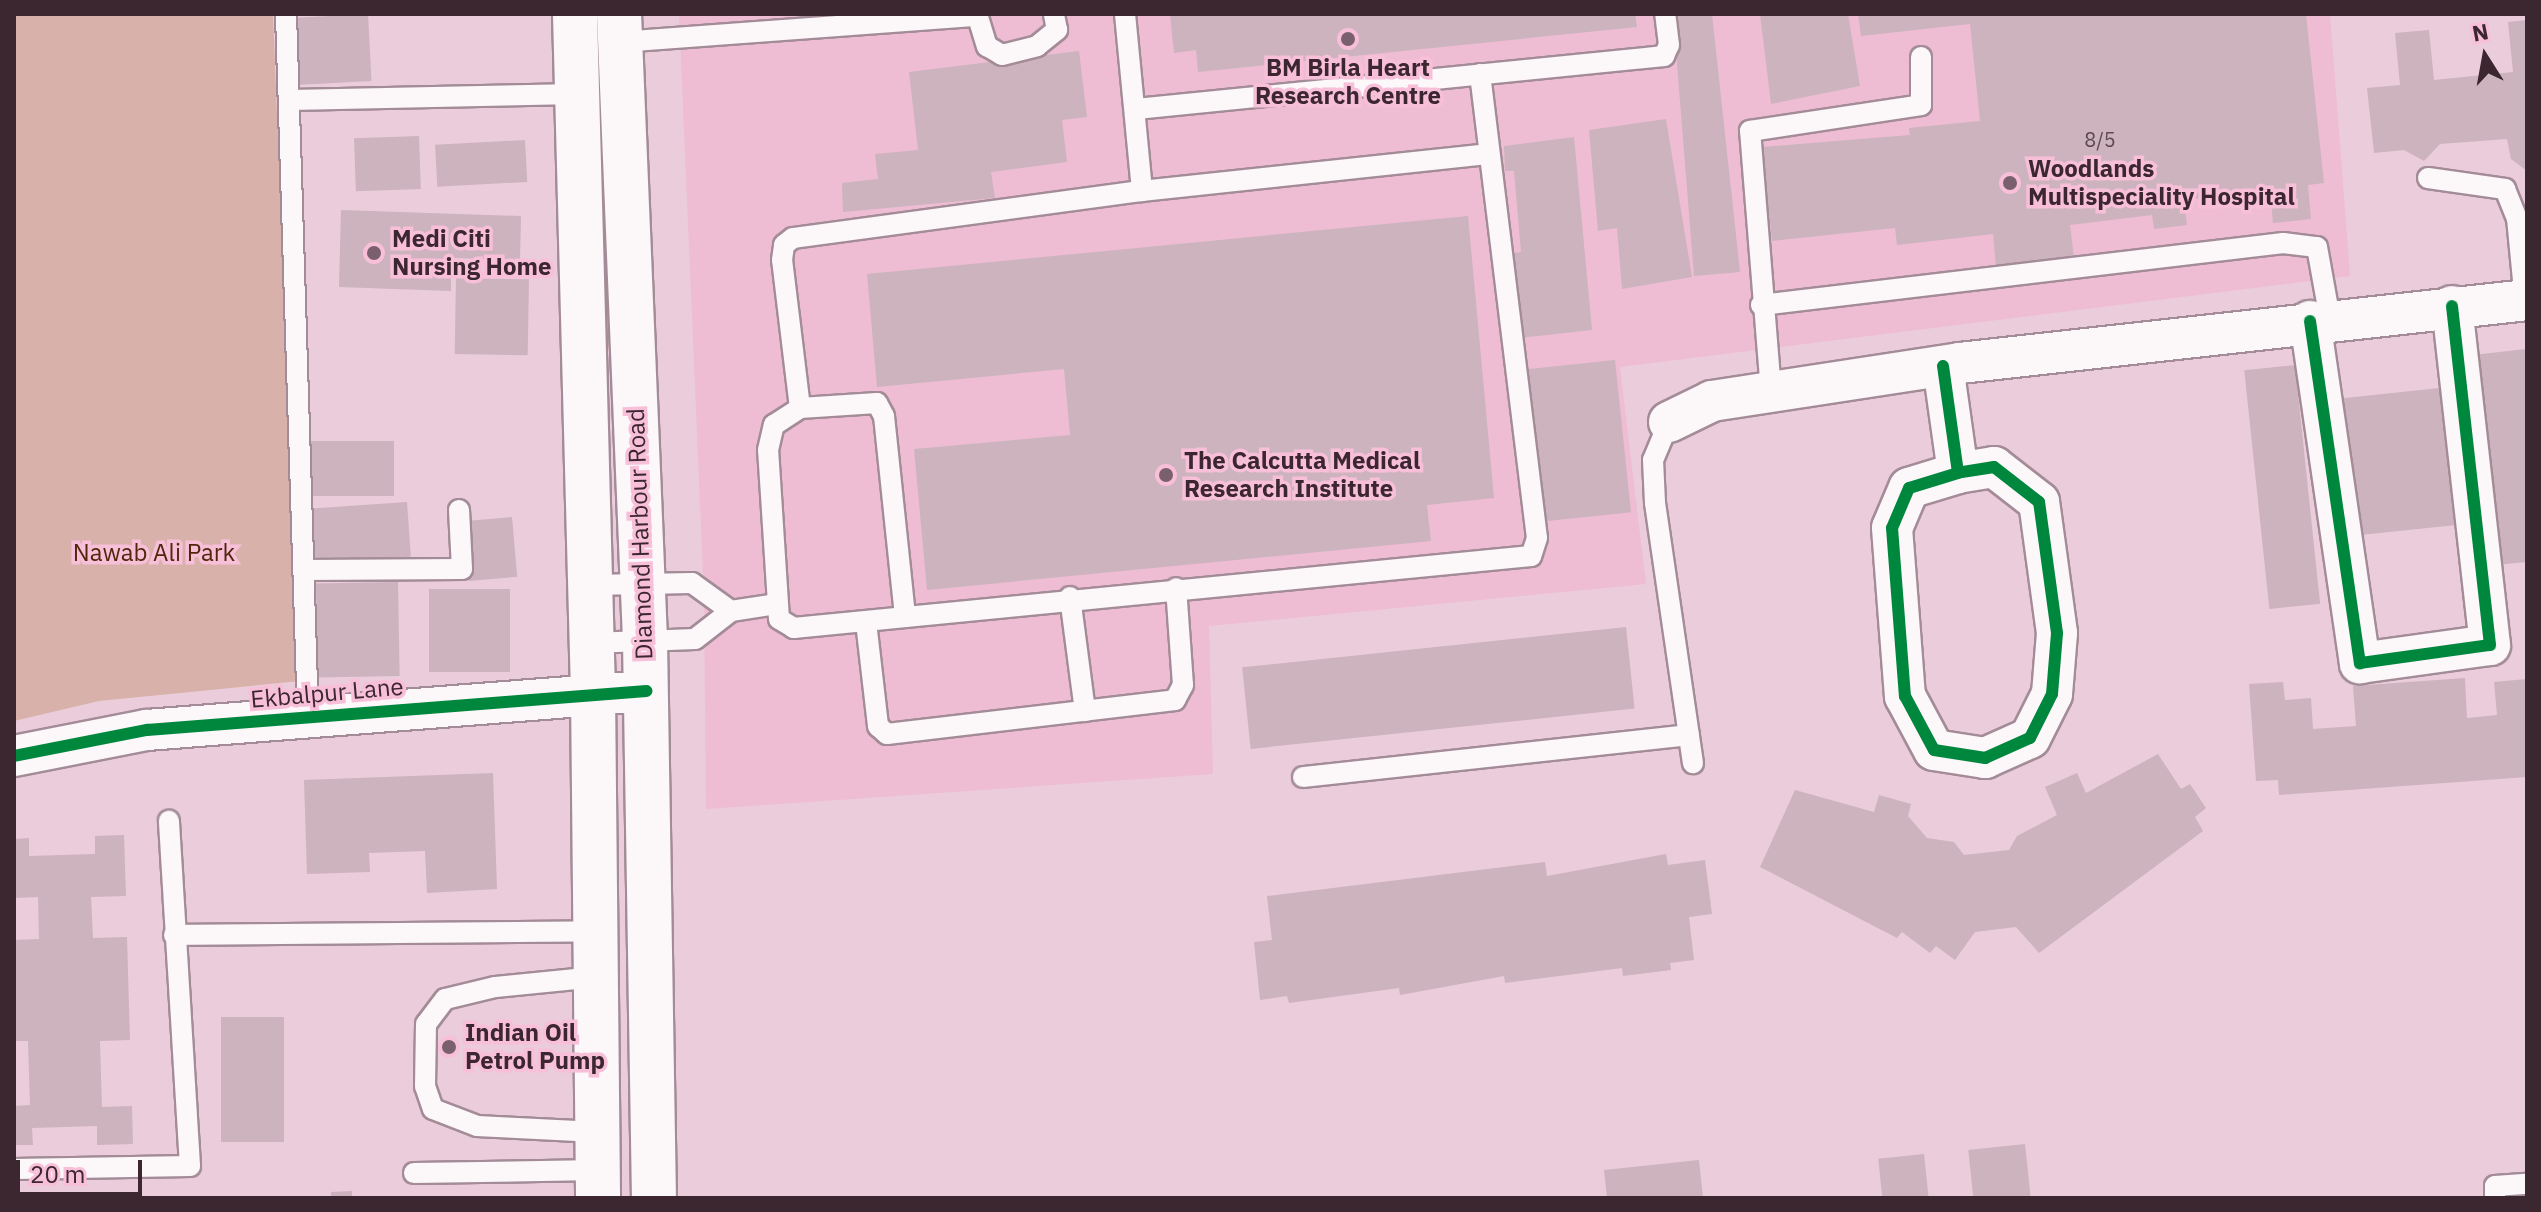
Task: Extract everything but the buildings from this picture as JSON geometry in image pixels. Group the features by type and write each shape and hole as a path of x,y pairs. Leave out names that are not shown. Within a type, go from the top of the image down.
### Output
{"main road":[{"name":"Diamond Harbour Road","path":"575,14 591,585 598,1167"},
{"name":"Diamond Harbour Road","path":"620,28 645,640 654,1198"}],"street":[{"path":"1669,422 1712,401 1943,366 2320,320 2526,300"},
{"path":"2320,320 2360,663 2490,645 2452,306"},
{"path":"1943,366 1958,473"},
{"path":"1994,467 2039,502 2057,633 2052,694 2030,738 1985,758 1934,750 1905,696 1892,528 1909,488 1958,473 1994,467"},
{"name":"Ekbalpur Lane","path":"14,756 147,730 593,691 646,691"}],"lane":[{"path":"286,14 306,570 308,717"},
{"path":"620,28 977,15 987,46 1002,55 1047,38 1057,30 1054,14"},
{"path":"1125,14 1142,191"},
{"path":"1136,109 1664,56 1669,45 1665,14"},
{"path":"1771,391 1761,305 1750,131 1921,105 1921,57"},
{"path":"905,617 884,416 877,403 800,408 774,425 768,450 779,619 794,628 866,622 1070,597 1531,556 1537,538 1480,74"},
{"path":"289,100 578,94"},
{"path":"800,408 782,260 784,245 793,238 1142,191 1489,154"},
{"path":"2428,178 2505,189 2517,218 2526,300"},
{"path":"1761,305 2283,243 2317,247 2320,320"},
{"path":"1669,422 1653,460 1655,503 1693,763"},
{"path":"306,570 462,569 459,510"},
{"path":"591,585 692,583 731,611"},
{"path":"866,622 878,726 887,734 1175,700 1182,693 1176,588"},
{"path":"1070,597 1085,711"},
{"path":"591,643 695,639 731,611 777,604"},
{"path":"1303,777 1689,735"},
{"path":"14,1169 190,1166 169,821"},
{"path":"174,935 595,931"},
{"path":"596,977 495,987 445,999 426,1024 425,1086 433,1109 598,1167"},
{"path":"414,1173 598,1167"},
{"path":"2495,1198 2495,1186 2527,1184"}],"shaded area":[{"name":"The Calcutta Medical Research Institute","path":"679,14 2330,14 2350,276 1620,367 1646,584 1209,626 1213,774 706,809 704,597"}],"green space":[{"name":"Nawab Ali Park","path":"14,14 273,14 300,681 99,701 14,721"}],"cycle path":[{"path":"2310,321 2360,663 2490,645 2452,306"},
{"path":"1943,366 1958,473 1909,488 1892,528 1905,696 1934,750 1985,758 2030,738 2052,694 2057,633 2039,502 1994,467 1958,473"},
{"path":"14,756 147,730 646,691"}],"place":[{"name":"BM Birla Heart Research Centre","path":"1348,39"},
{"name":"Woodlands Multispeciality Hospital","path":"2010,183"},
{"name":"Medi Citi Nursing Home","path":"374,253"},
{"name":"The Calcutta Medical Research Institute","path":"1166,475"},
{"name":"Indian Oil Petrol Pump","path":"449,1047"}]}
